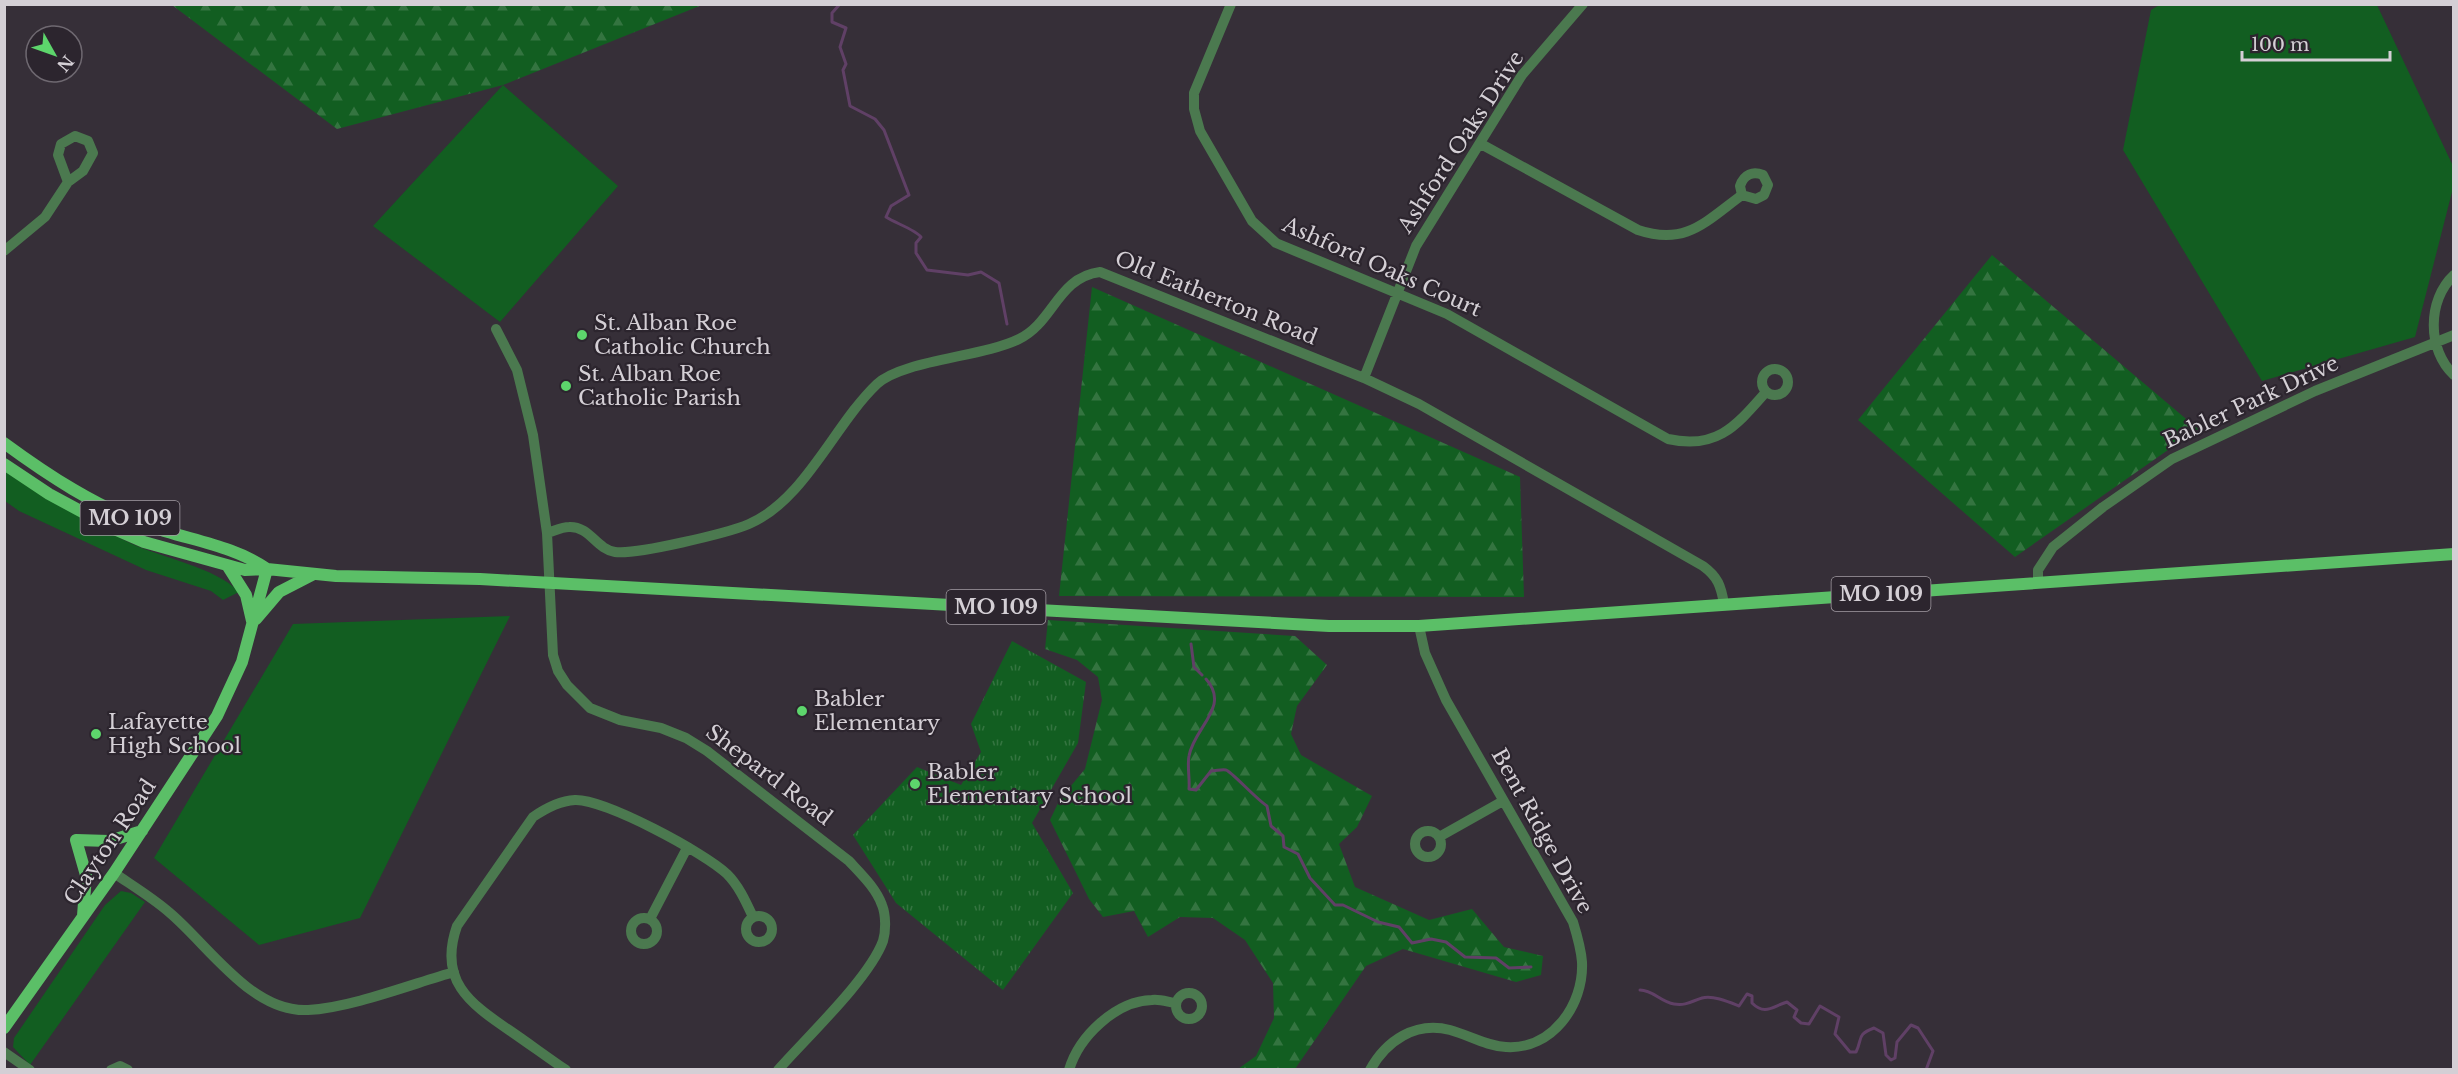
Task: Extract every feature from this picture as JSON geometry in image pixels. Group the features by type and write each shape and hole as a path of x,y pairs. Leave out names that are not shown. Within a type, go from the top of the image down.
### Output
{"main road":[{"name":"MO 109","path":"4,443 64,484 115,512 178,537 247,555 267,568"},
{"name":"MO 109","path":"4,464 49,494 112,528 144,542 245,570 267,568 314,574 550,583 1276,623 1419,626 2454,554"},
{"path":"227,565 246,595 253,622"},
{"name":"Clayton Road","path":"4,1028 114,873 217,716 242,662 267,568"},
{"path":"253,622 279,592 314,574"},
{"path":"83,917 86,875 76,840 109,842 142,831"}],"street":[{"name":"Ashford Oaks Court","path":"1231,4 1194,93 1194,109 1200,131 1252,221 1276,243 1397,291 1447,314 1668,439 1693,443 1718,436 1738,423 1766,392"},
{"name":"Ashford Oaks Drive","path":"1364,378 1416,246 1522,75 1583,4"},
{"path":"1481,144 1638,230 1653,235 1690,232 1742,195"},
{"path":"4,251 45,218 68,182"},
{"name":"Old Eatherton Road","path":"547,533 570,527 583,529 604,549 618,552 684,541 750,523 789,495 867,394 886,377 1017,340 1039,325 1062,292 1089,274 1109,274 1364,378 1419,404 1703,566 1715,575 1720,584 1724,604"},
{"path":"2454,275 2443,285 2436,299 2435,342 2439,359 2454,375"},
{"name":"Shepard Road","path":"496,329 513,361 522,387 533,435 547,533 553,655 558,671 577,698 590,708 620,720 667,730 708,751 849,861 863,876 882,905 885,921 883,940 871,963 778,1070"},
{"name":"Babler Park Drive","path":"2038,583 2038,570 2053,548 2103,507 2172,459 2315,391 2454,335"},
{"name":"Bent Ridge Drive","path":"1370,1070 1386,1046 1399,1036 1416,1030 1449,1029 1487,1044 1523,1047 1554,1032 1575,1004 1582,964 1573,922 1435,678 1425,653 1419,626"},
{"path":"566,1070 472,1004 458,984 454,972 451,951 458,926 526,824 549,807 573,800 594,802 714,863 734,882 753,917"},
{"path":"1439,837 1503,801"},
{"path":"650,919 687,848"},
{"path":"114,873 171,914 254,993 280,1005 306,1010 330,1007 454,972"},
{"path":"1069,1070 1074,1054 1114,1012 1153,999 1176,1003"},
{"path":"4,1052 30,1070"},
{"path":"111,1070 120,1066 128,1070"}],"green space":[{"path":"2161,4 2377,5 2453,166 2453,188 2415,337 2262,381 2123,150 2151,10"},
{"path":"172,5 702,5 503,85 337,129"},
{"path":"503,85 618,186 500,322 373,226"},
{"path":"1992,255 2198,429 2015,557 1858,420"},
{"path":"1092,287 1520,477 1524,597 1059,596"},
{"path":"4,470 112,534 141,548 202,569 229,583 239,592 223,600 211,591 146,570 19,511 5,501"},
{"path":"510,616 360,918 259,945 154,858 293,624"},
{"path":"1048,620 1295,636 1327,665 1297,706 1291,734 1301,755 1372,796 1357,827 1339,844 1355,887 1429,920 1472,909 1504,947 1543,956 1541,975 1516,982 1403,949 1366,966 1295,1069 1238,1069 1256,1056 1274,1018 1273,983 1245,940 1213,918 1180,917 1148,937 1134,911 1103,917 1089,899 1050,820 1060,799 1085,769 1102,700 1098,677 1077,660 1045,649"},
{"path":"1012,641 1086,682 1078,743 1032,823 1073,893 1003,990 896,903 853,835 917,767 961,785 981,752 971,724"},
{"path":"121,891 131,893 145,902 30,1065 13,1047 14,1038 105,905"}],"waterway":[{"path":"840,4 832,13 832,22 846,28 840,47 846,64 843,70 850,106 875,119 884,130 909,195 891,206 886,217 921,237 916,243 916,253 927,270 968,275 981,272 999,283 1007,324"},
{"path":"1191,644 1194,667 1202,675"},
{"path":"1206,679 1213,689 1215,699 1209,717 1197,736 1189,756 1189,789 1196,790 1211,771 1229,772 1267,806 1271,826 1283,836 1284,847 1298,854 1310,878 1335,905 1343,905 1378,922 1399,927 1412,943 1431,939 1446,942 1465,957 1496,958 1509,968 1531,967"},
{"path":"1640,990 1649,992 1669,1003 1678,1004 1711,997 1739,1006 1747,994 1752,996 1752,1003 1761,1009 1769,1009 1787,1002 1797,1010 1794,1017 1801,1023 1809,1024 1820,1006 1839,1017 1835,1034 1850,1052 1856,1052 1862,1035 1874,1028 1883,1033 1886,1055 1891,1060 1895,1058 1897,1042 1911,1025 1918,1028 1933,1051 1926,1070"}],"place":[{"name":"St. Alban Roe Catholic Church","path":"582,335"},
{"name":"St. Alban Roe Catholic Parish","path":"566,386"},
{"name":"Babler Elementary","path":"802,711"},
{"name":"Lafayette High School","path":"96,734"},
{"name":"Babler Elementary School","path":"915,784"}]}
